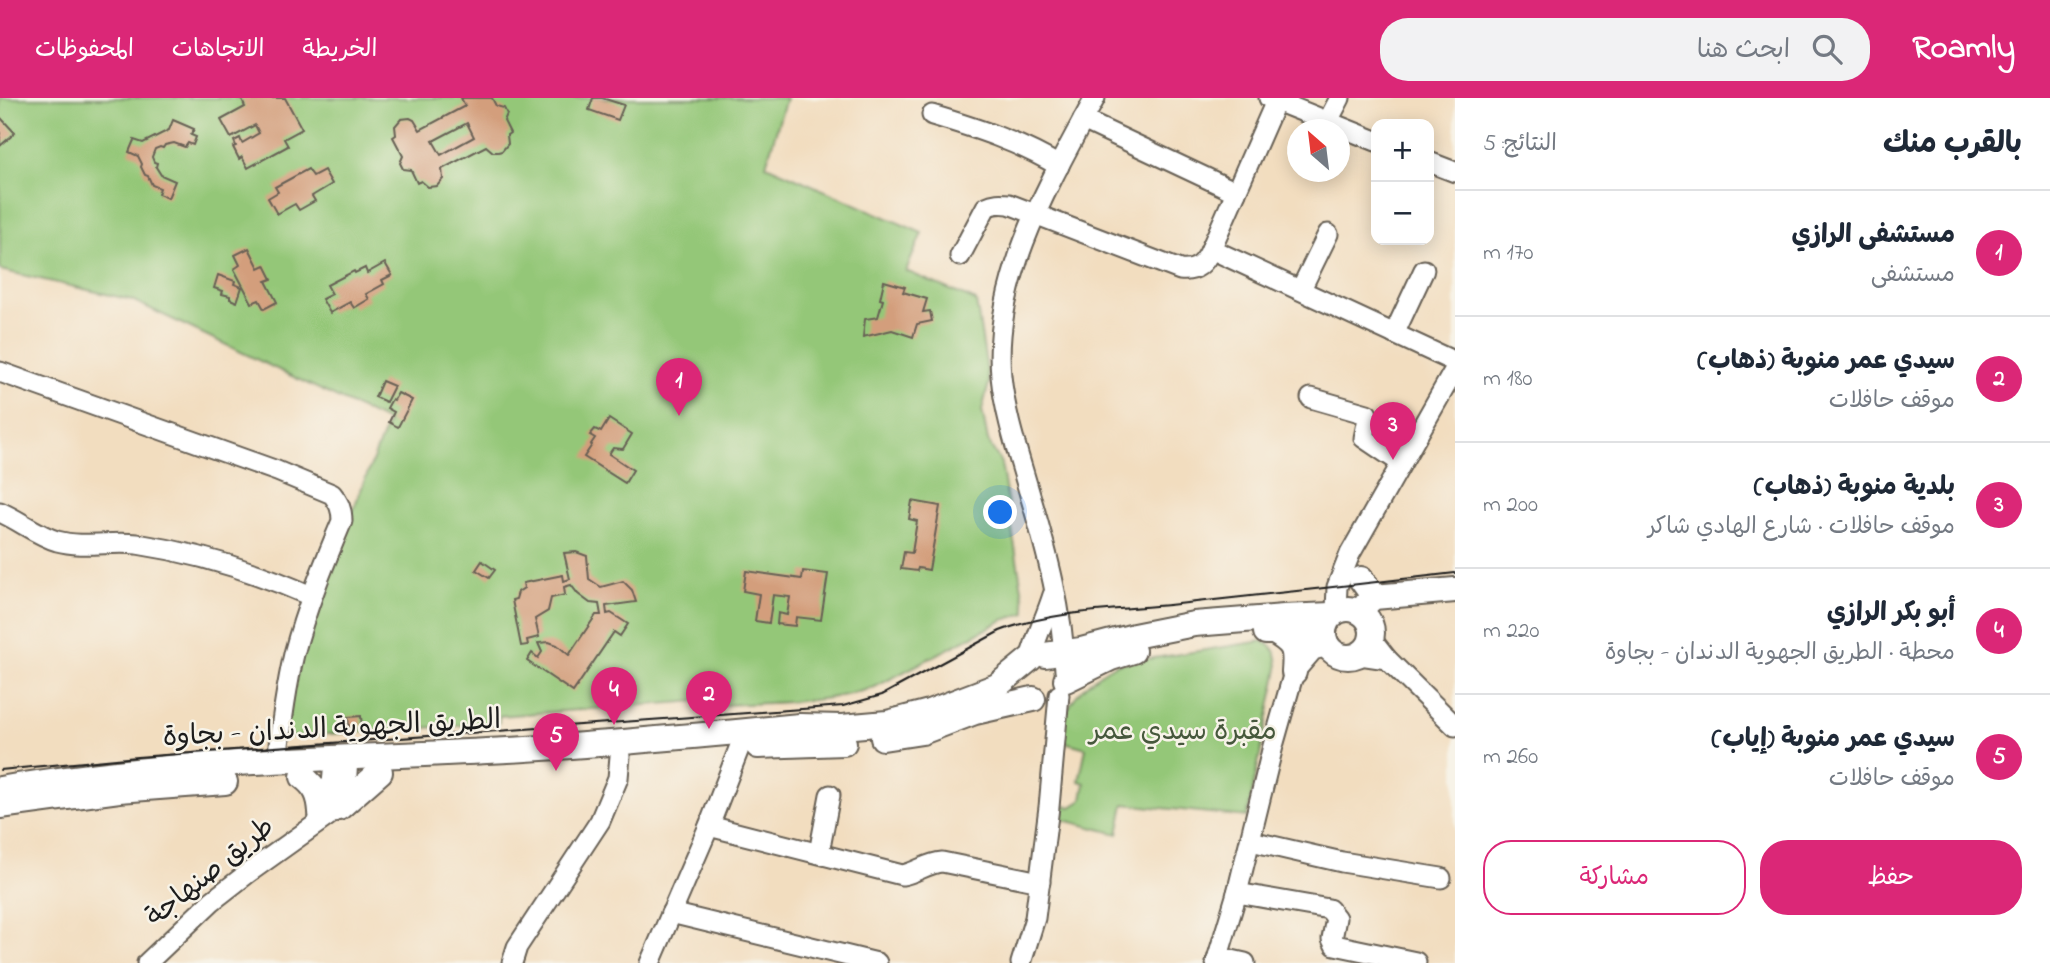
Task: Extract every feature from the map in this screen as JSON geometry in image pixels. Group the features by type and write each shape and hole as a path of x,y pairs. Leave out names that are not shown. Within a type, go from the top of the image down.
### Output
{"main road":[{"name":"الطريق الجهوية الدندان - بجاوة","path":"0,789 113,773 277,762 341,766 380,772 620,756 740,739 800,726 842,727 887,723 929,712 997,686 1051,681 1081,650 1144,634 1194,624 1284,617 1361,621 1407,593 1455,590"},
{"path":"1327,645 1324,631 1378,614 1388,604 1407,593"},
{"name":"الطريق الجهوية الدندان - بجاوة","path":"0,806 119,790 303,777 341,766 512,750 740,739 853,742 922,732 1138,649 1214,636 1291,632 1327,645 1338,656 1346,657 1361,621"},
{"path":"1274,632 1290,641 1294,649 1294,672"},
{"path":"303,777 319,795 324,816 380,772"}],"street":[{"path":"1021,963 1035,918 1040,882 1054,590 1044,541 1010,424 1001,374 1001,347 1008,298 1035,215 1096,98"},
{"path":"1329,119 1340,98"},
{"path":"960,256 986,207 1009,204 1180,270 1199,267 1212,249 1273,99 1323,119"},
{"path":"932,115 1022,146 1059,166"},
{"path":"1083,120 1236,192"},
{"path":"1350,130 1371,139"},
{"path":"1434,164 1455,172"},
{"path":"1301,289 1328,234"},
{"path":"1212,249 1455,362"},
{"path":"1394,334 1423,270"},
{"path":"1451,718 1336,592 1340,576 1366,523 1455,369"},
{"path":"0,372 277,471 332,494 340,506 342,520 311,596 288,683 277,762"},
{"path":"1311,398 1367,414 1364,438 1401,463"},
{"path":"0,512 56,540 79,543 116,542 199,557 256,574 311,596"},
{"path":"1361,621 1366,523"},
{"path":"1051,681 1037,636 1054,590"},
{"path":"1245,963 1217,960 1251,841 1273,746 1294,672 1313,650 1327,645"},
{"path":"650,963 709,826 740,739"},
{"path":"512,963 517,947 600,821 618,778 620,756"},
{"path":"324,816 329,794 341,766"},
{"path":"818,853 830,794"},
{"name":"طريق صنهاجة","path":"147,963 212,901 324,816"},
{"path":"709,826 902,876 942,862 1040,882"},
{"path":"1251,841 1342,862 1441,878"},
{"path":"1237,893 1329,909 1336,918 1332,939 1335,945 1393,960 1416,962"},
{"path":"671,913 877,963"}],"green space":[{"path":"0,98 786,98 766,165 922,233 906,271 976,301 989,383 982,410 988,441 1001,463 1026,613 1003,620 875,687 836,697 712,706 711,700 499,716 499,723 283,737 300,657 333,560 388,422 132,300 0,270"},
{"name":"مقبرة سيدي عمر","path":"1262,641 1275,652 1278,669 1247,817 1124,804 1118,834 1056,818 1058,805 1071,807 1082,800 1085,783 1079,781 1086,748 1061,741 1069,707 1090,682 1116,664"}],"building":[{"path":"241,98 285,98 302,129 284,139 288,146 248,168 233,147 236,146 234,141 240,138 242,143 259,133 255,125 231,138 221,120 245,107"},
{"path":"461,98 492,98 496,106 504,108 507,114 504,121 510,133 507,135 508,144 498,152 493,152 486,146 442,169 443,179 437,186 428,187 421,181 417,183 411,170 403,169 400,163 403,156 393,137 396,135 395,126 401,119 410,118 420,130 465,106","holes":["467,123 474,137 441,155 433,141"]},
{"path":"593,98 624,105 618,120 589,110"},
{"path":"0,119 15,133 0,146"},
{"path":"173,120 194,129 191,135 196,137 193,145 188,143 185,147 174,143 155,149 152,157 161,175 175,181 168,198 158,194 160,188 152,185 145,175 138,156 129,152 134,140 143,143 169,130"},
{"path":"308,169 313,176 324,170 332,184 312,196 315,201 299,210 295,204 277,214 268,198 278,192 275,187"},
{"path":"249,248 259,268 265,265 272,279 266,281 277,302 264,309 259,300 252,303 234,269 240,265 235,255"},
{"path":"385,263 392,275 382,280 384,284 366,294 369,299 354,308 350,302 330,313 322,299 332,294 327,285 354,271 355,273 365,268 367,273"},
{"path":"218,275 235,281 234,284 242,287 237,302 222,294 223,291 214,288"},
{"path":"884,281 905,287 903,292 927,299 923,312 930,311 932,321 917,324 913,337 892,330 863,337 865,319 878,317 883,300 880,299"},
{"path":"382,381 394,386 386,402 375,397"},
{"path":"398,393 412,400 398,427 389,422 394,412 387,408"},
{"path":"609,419 632,434 623,449 613,448 609,454 633,470 625,483 584,457 595,438 590,435 595,429 601,432"},
{"path":"912,501 940,506 929,570 901,569 904,552 912,553 917,521 909,519"},
{"path":"576,552 587,556 589,579 601,587 623,581 632,590 636,602 606,606 607,614 611,613 628,624 620,636 614,632 573,692 527,661 532,653 538,658 542,652 538,643 549,642 557,645 569,655 596,615 601,615 599,604 590,603 571,585 564,587 565,595 551,598 548,611 535,619 539,637 527,640 528,645 521,646 512,600 516,599 518,592 524,588 523,583 563,575 564,581 570,579 564,553"},
{"path":"482,561 495,570 489,578 476,570"},
{"path":"746,571 802,579 803,571 828,574 821,620 796,617 795,626 777,624 778,613 787,615 790,597 773,595 769,623 755,621 759,594 743,591"},
{"path":"361,716 362,728 349,729 348,717"}],"tram line":[{"path":"0,770 137,757 843,706 882,695 1000,631 1040,619 1083,612 1455,573"}],"place":[{"name":"مستشفى الرازي","path":"679,416"},
{"name":"بلدية منوبة (ذهاب)","path":"1393,460"},
{"name":"أبو بكر الرازي","path":"614,725"},
{"name":"سيدي عمر منوبة (ذهاب)","path":"709,729"},
{"name":"سيدي عمر منوبة (إياب)","path":"556,771"}]}
